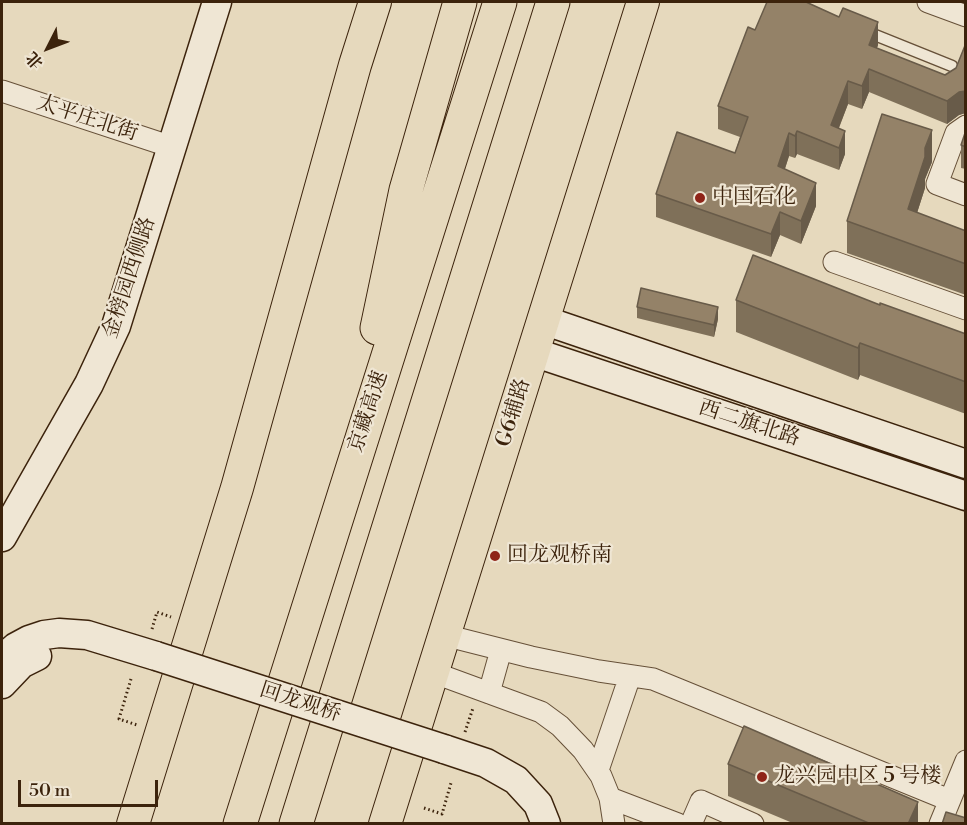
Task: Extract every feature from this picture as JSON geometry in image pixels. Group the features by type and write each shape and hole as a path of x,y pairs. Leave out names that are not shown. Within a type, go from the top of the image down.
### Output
{"highway":[{"path":"339,507 406,190 460,2"},
{"name":"京藏高速","path":"240,824 500,2"},
{"path":"296,824 553,2"},
{"path":"530,76 568,2"}],"main road":[{"name":"金榜园西侧路","path":"2,537 89,384 116,326 217,2"},
{"path":"133,824 237,488 352,76 375,2"},
{"name":"G6辅路","path":"385,824 643,2"},
{"name":"西二旗北路","path":"543,320 966,464"},
{"name":"西二旗北路","path":"533,352 966,496"},
{"path":"2,659 29,640 59,633 87,635 147,660"},
{"path":"2,684 21,664 41,654 64,648 147,660"},
{"name":"回龙观桥","path":"147,660 449,758"},
{"path":"449,758 503,789 524,813 529,824"},
{"path":"449,758 486,763 516,780 538,804 546,824"}],"street":[{"path":"928,2 966,16"},
{"name":"太平庄北街","path":"2,91 172,147"},
{"path":"966,126 957,133 937,184 966,195"},
{"path":"834,262 966,309"},
{"path":"444,635 531,657 653,679 949,800"},
{"path":"489,693 501,650"},
{"path":"432,672 541,712 560,726 583,750 602,776 610,798 614,822"},
{"path":"598,771 630,676"},
{"path":"940,824 966,761"},
{"path":"610,798 678,824"},
{"path":"691,824 701,801 753,824"}],"lane":[{"path":"856,27 952,66"}],"path":[{"path":"137,725 119,719 147,660 157,612 171,617"},
{"path":"424,808 442,814 449,758 473,708"}],"building":[{"path":"767,2 806,2 839,17 843,8 878,22 869,45 945,75 956,68 966,43 966,91 959,92 947,101 869,69 862,86 848,81 831,125 845,131 839,148 797,131 795,136 789,133 778,166 816,183 801,221 780,212 771,234 656,194 677,132 735,153 748,117 718,106 748,27 755,30"},
{"path":"882,114 932,130 908,209 966,231 966,264 847,221"},
{"path":"966,130 966,147 961,145"},
{"path":"753,255 880,305 880,303 966,334 966,382 860,343 858,348 736,300"},
{"path":"641,288 718,307 714,325 637,307"},
{"path":"744,726 918,802 908,824 871,824 728,764"},
{"path":"946,812 966,818 966,824 942,824"}],"place":[{"name":"中国石化","path":"700,198"},
{"name":"回龙观桥南","path":"495,556"},
{"name":"龙兴园中区 5 号楼","path":"762,777"}]}
